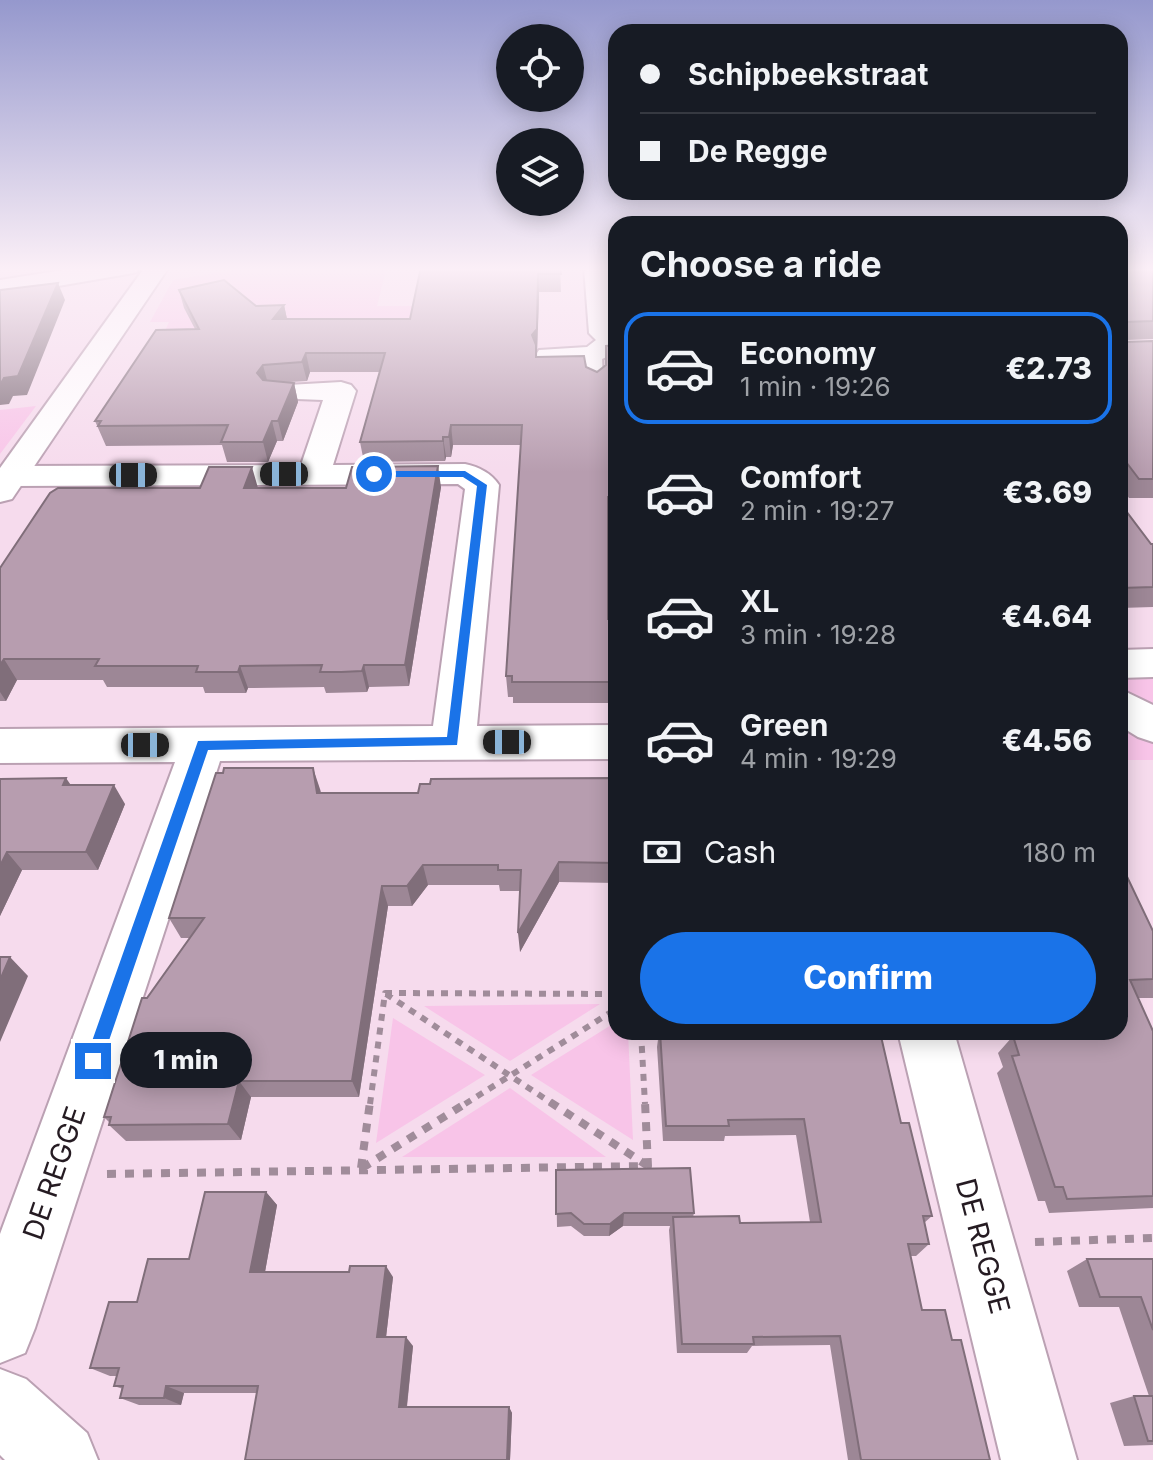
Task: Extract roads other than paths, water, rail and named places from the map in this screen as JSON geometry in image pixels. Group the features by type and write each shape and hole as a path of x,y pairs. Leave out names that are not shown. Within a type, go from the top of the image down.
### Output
{"street":[{"path":"6,484 110,335"},
{"path":"549,356 608,344"},
{"path":"280,392 341,391 314,474"},
{"path":"6,484 314,474 465,474 482,485 453,742"},
{"path":"1128,664 1153,663"},
{"path":"1128,710 1153,726"},
{"path":"0,746 608,742"},
{"name":"DE REGGE","path":"0,1328 203,745"},
{"name":"DE REGGE","path":"928,1040 1039,1460"},
{"path":"0,1405 60,1460"}],"lane":[{"path":"595,384 608,344"}]}
